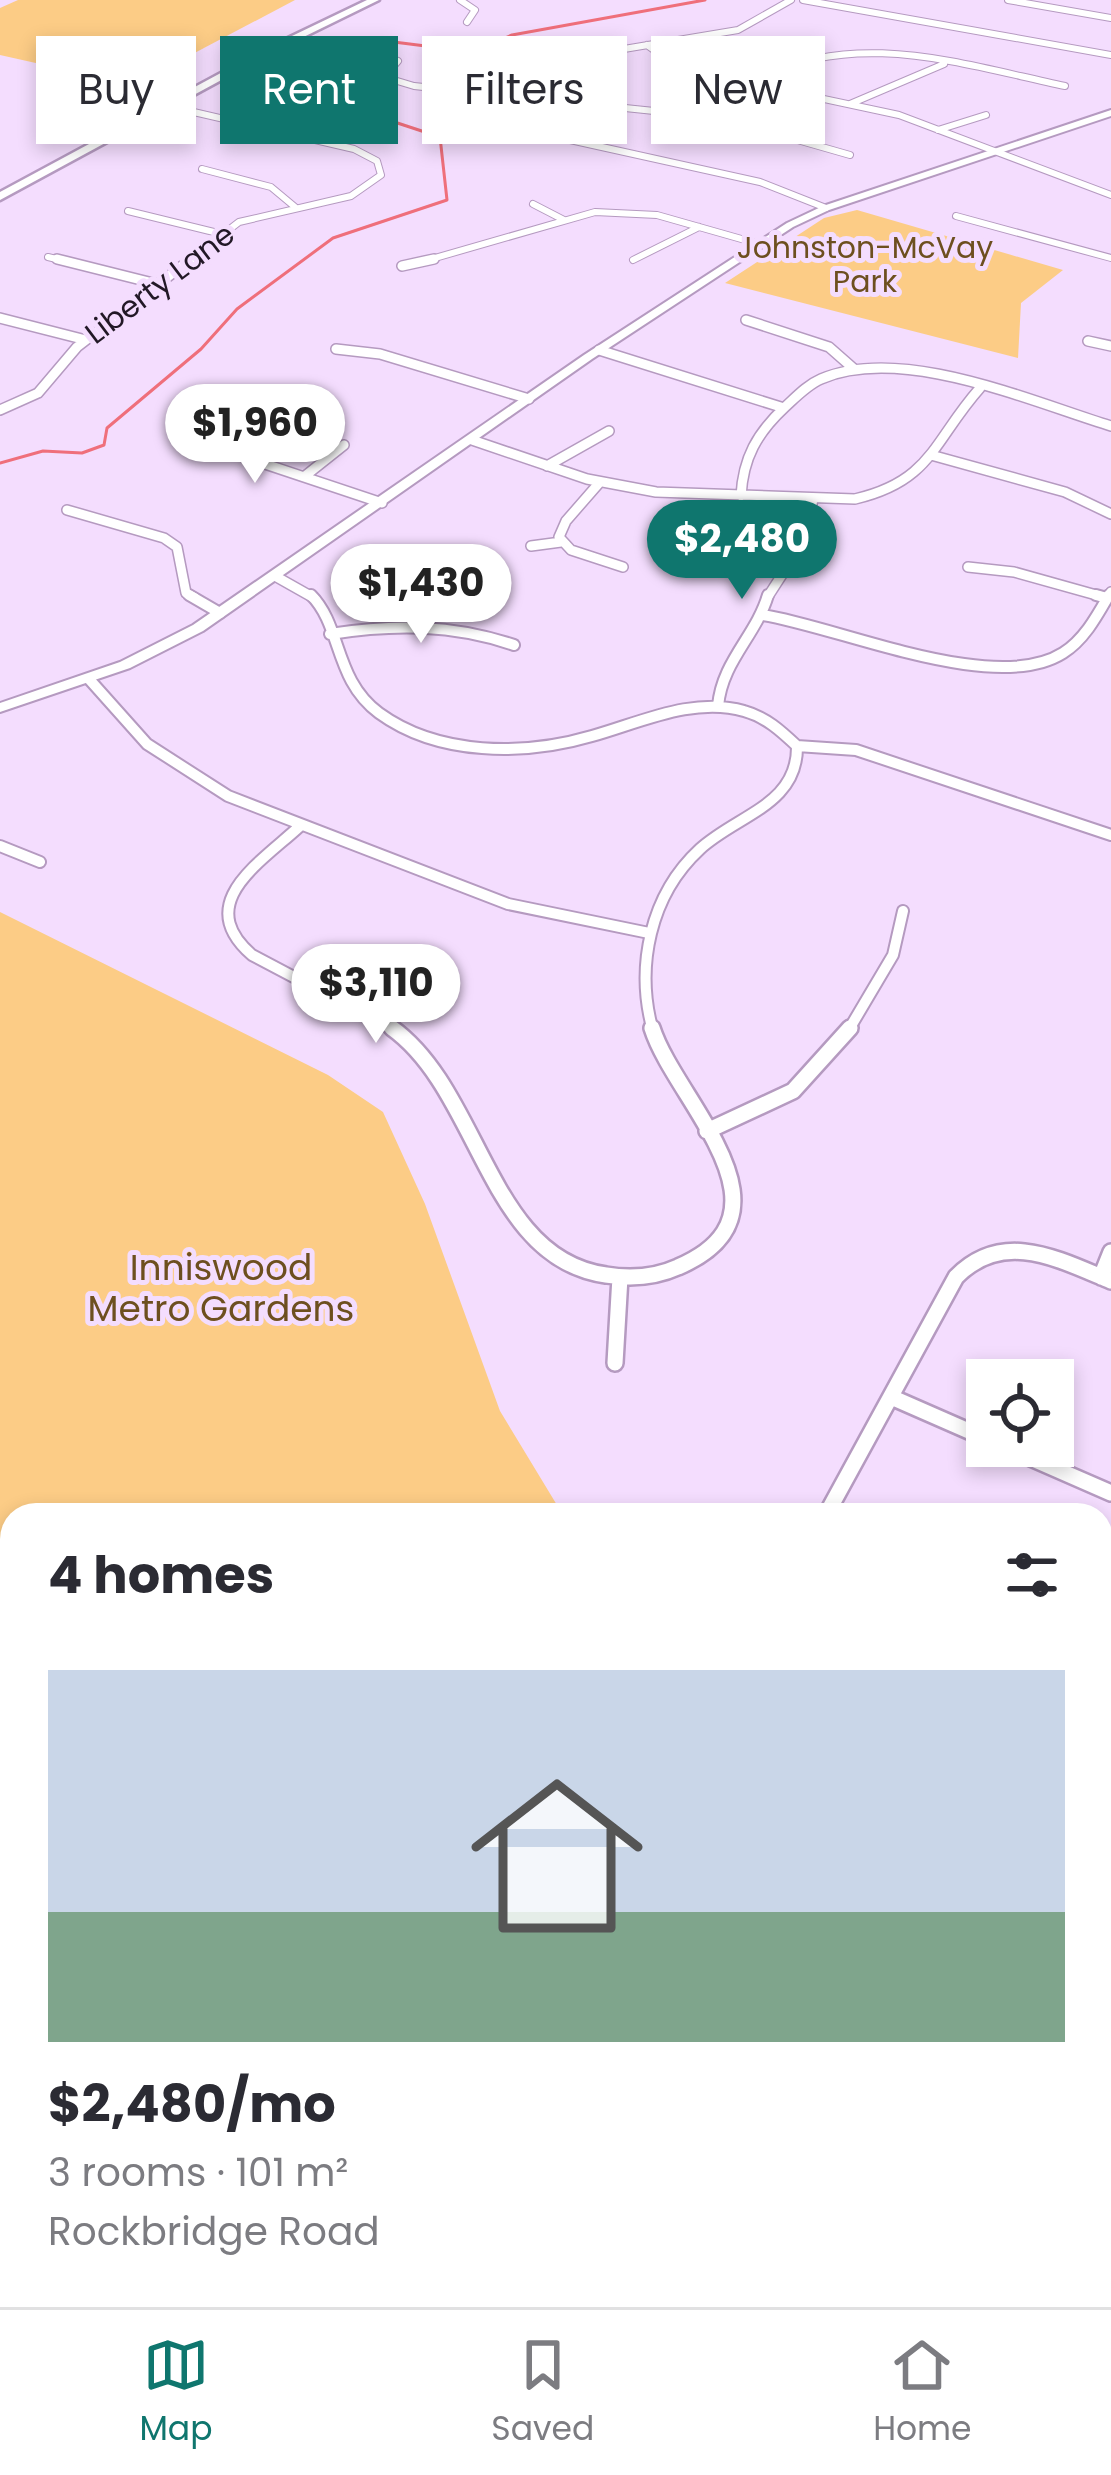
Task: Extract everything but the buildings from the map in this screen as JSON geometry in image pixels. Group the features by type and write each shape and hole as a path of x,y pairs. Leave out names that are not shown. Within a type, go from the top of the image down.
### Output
{"main road":[{"path":"196,88 358,0"},
{"path":"196,89 374,0"},
{"path":"0,197 93,144"},
{"path":"0,188 63,160"}],"street":[{"path":"460,0 475,10 466,22"},
{"path":"627,48 738,30 791,0"},
{"path":"802,0 1111,55"},
{"path":"1008,0 1111,17"},
{"path":"647,45 651,48"},
{"path":"825,56 850,49 1065,86"},
{"path":"850,104 944,64"},
{"path":"825,99 938,130 1111,195"},
{"name":"Liberty Lane","path":"0,410 38,393 86,340 249,217 357,194 377,181 380,165 354,148 196,112"},
{"path":"0,708 89,679 162,647 220,613 599,350 759,244 826,208 1111,113"},
{"path":"938,130 986,115"},
{"path":"588,144 760,182 826,208"},
{"path":"812,144 850,155"},
{"path":"202,170 271,187 295,206"},
{"path":"533,204 564,220"},
{"path":"403,266 439,260 564,220 619,211 759,244"},
{"path":"128,212 222,234"},
{"path":"956,215 1111,258"},
{"path":"633,260 699,227"},
{"path":"48,257 157,284"},
{"path":"0,318 86,340"},
{"path":"746,320 829,347 854,370"},
{"path":"1088,341 1111,346"},
{"path":"336,349 380,354 529,399"},
{"path":"599,350 784,408"},
{"path":"741,496 745,456 755,435 820,380 854,370 900,369 1111,426"},
{"path":"472,440 601,482 656,492 854,499 913,481 954,416 980,388"},
{"path":"254,412 233,433 232,447 250,460 382,503"},
{"path":"547,466 609,431"},
{"path":"305,476 344,446"},
{"path":"931,455 1065,492 1111,514"},
{"path":"561,542 562,526 601,482"},
{"path":"718,706 727,660 763,615 772,586 800,554 814,522 813,499"},
{"path":"67,510 164,538 177,547 186,593 220,613"},
{"path":"531,546 561,542 571,550 622,567"},
{"path":"763,615 828,626 940,660 1033,666 1068,650 1109,595 1014,572 968,567"},
{"path":"274,577 308,592 318,602 355,690 376,711 437,740 519,749 558,745 675,710 718,706 766,720 796,746 856,750 1111,835"},
{"path":"330,634 408,623 438,624 514,645"},
{"path":"89,679 147,744 228,796 508,904 649,933"},
{"path":"300,826 244,880 230,903 227,927 242,951 356,1004 400,1034 442,1083 511,1206 543,1250 578,1270 620,1277 667,1273 688,1264 718,1240 733,1212 733,1173 673,1076 646,1009 644,966 649,933 672,883 700,849 787,789 797,772 796,746"},
{"path":"0,846 40,862"},
{"path":"707,1130 791,1092 826,1061 895,952 904,931 903,911"},
{"path":"833,1503 956,1276 975,1256 991,1248 1024,1250 1106,1279 1111,1252"},
{"path":"615,1363 620,1277"},
{"path":"891,1397 966,1430"},
{"path":"1051,1467 1111,1493"}],"green space":[{"path":"18,0 295,0 196,52 196,36 36,36 36,63 0,55 0,8"},
{"name":"Johnston-McVay Park","path":"857,210 1063,270 1021,303 1018,358 725,283 824,218"},
{"name":"Inniswood Metro Gardens","path":"0,912 328,1075 383,1112 425,1204 500,1411 556,1503 0,1503"}],"waterway":[{"path":"0,463 43,451 82,453 104,445 107,428 201,349 237,309 333,238 447,200 440,137 294,89 299,69 322,56 378,40 473,52 512,35 705,0"}]}
